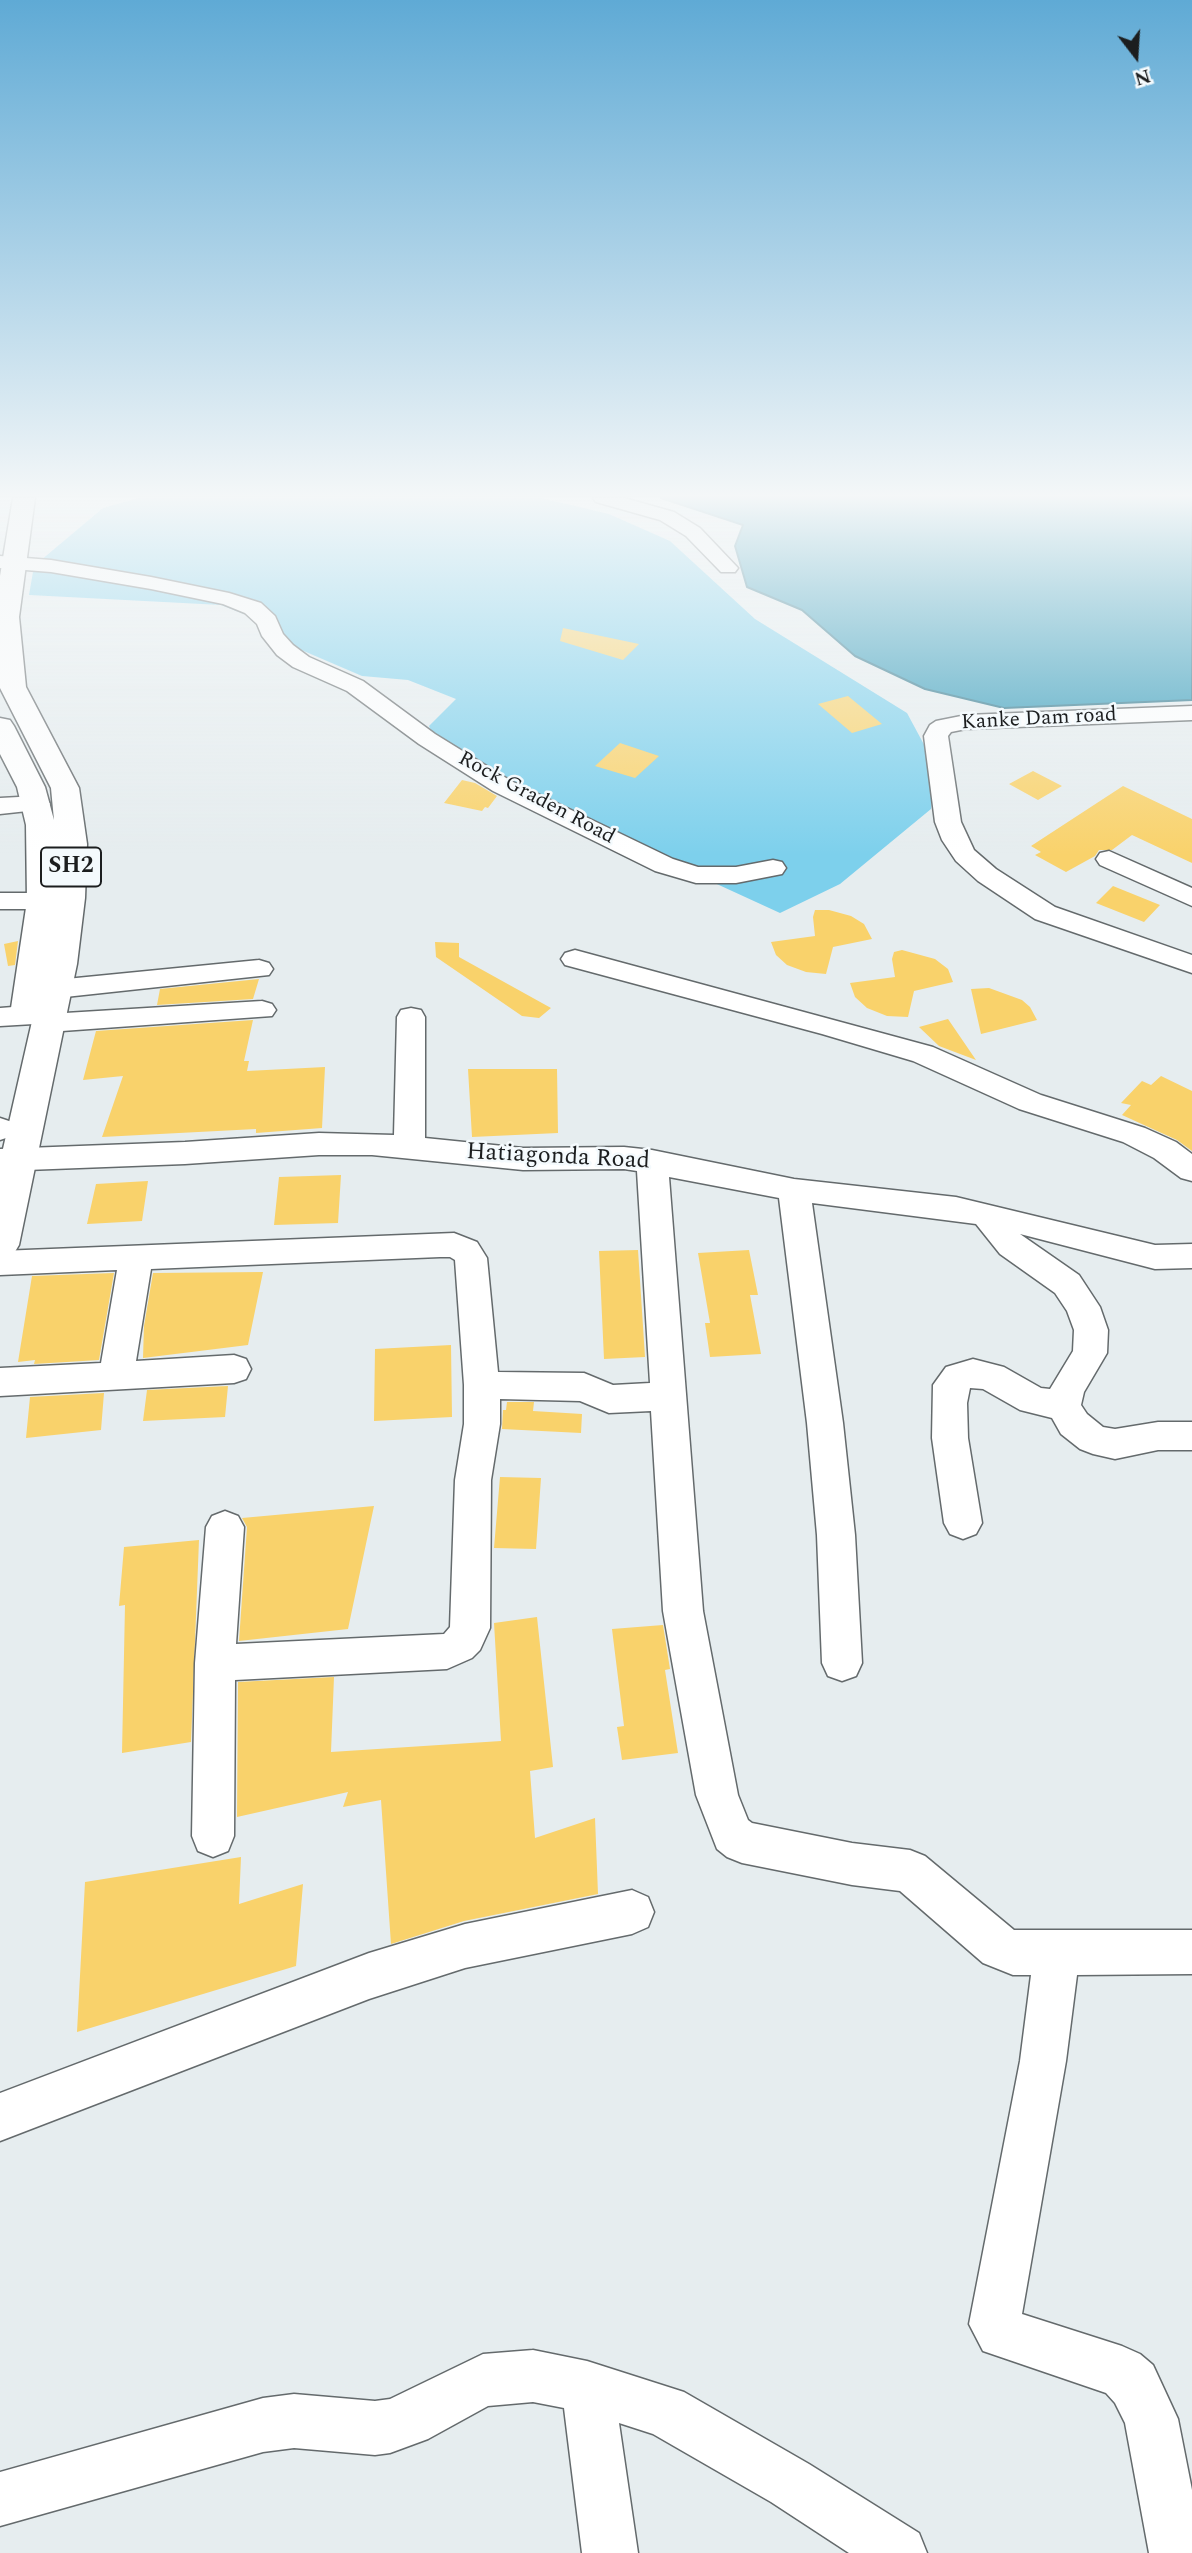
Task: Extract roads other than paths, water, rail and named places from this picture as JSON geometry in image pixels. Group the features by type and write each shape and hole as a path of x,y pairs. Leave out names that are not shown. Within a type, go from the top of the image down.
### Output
{"main road":[{"name":"SH2","path":"0,1130 69,898 70,815 61,779 13,687 6,617"},
{"name":"SH2","path":"0,726 37,804 41,825 36,1012 9,1160 0,1245"}],"street":[{"name":"Rock Graden Road","path":"263,617 285,650 301,662 355,686 427,739 502,786 664,865 696,875 736,875 773,868"},
{"name":"Kanke Dam road","path":"1191,963 1104,936 1045,913 987,875 965,855 948,822 936,736 938,730 944,726 966,722 1192,713"},
{"path":"0,806 37,804"},
{"path":"1109,859 1192,898"},
{"path":"0,901 41,901"},
{"path":"575,959 923,1054 1030,1102 1134,1135 1165,1150 1192,1170"},
{"path":"36,1012 259,969"},
{"path":"36,1012 262,1010"},
{"path":"409,1147 411,1017"},
{"name":"Hatiagonda Road","path":"9,1160 319,1144 409,1147 523,1159 593,1156 652,1161 793,1190 956,1208 1125,1250 1155,1256 1192,1256"},
{"path":"652,1161 683,1611 717,1795 734,1838 852,1864 910,1871 1005,1951 1020,1954 1192,1952"},
{"path":"793,1190 825,1423 836,1535 842,1663"},
{"path":"986,1214 1012,1246 1067,1284 1083,1307 1091,1330 1090,1353 1067,1390 1063,1406 1074,1424 1093,1439 1115,1444 1158,1436 1192,1436"},
{"path":"0,1263 454,1245 465,1250 471,1258 482,1385 482,1424 473,1480 470,1628 466,1639 447,1651 431,1653 215,1663"},
{"path":"116,1375 136,1258"},
{"path":"0,1382 234,1369"},
{"path":"963,1523 950,1438 951,1385 958,1377 973,1373 992,1377 1033,1400 1063,1406"},
{"path":"482,1385 584,1387 609,1399 669,1396"},
{"path":"212,1836 215,1663 225,1527"},
{"path":"0,2117 369,1976 465,1945 632,1913"},
{"path":"1057,1953 1043,2062 995,2324 1001,2333 1122,2372 1134,2384 1151,2419 1177,2553"},
{"path":"0,2498 263,2425 295,2421 390,2427 409,2420 476,2382 495,2377 533,2376 587,2387 664,2411 790,2483 899,2553"},
{"path":"587,2387 610,2553"}]}
